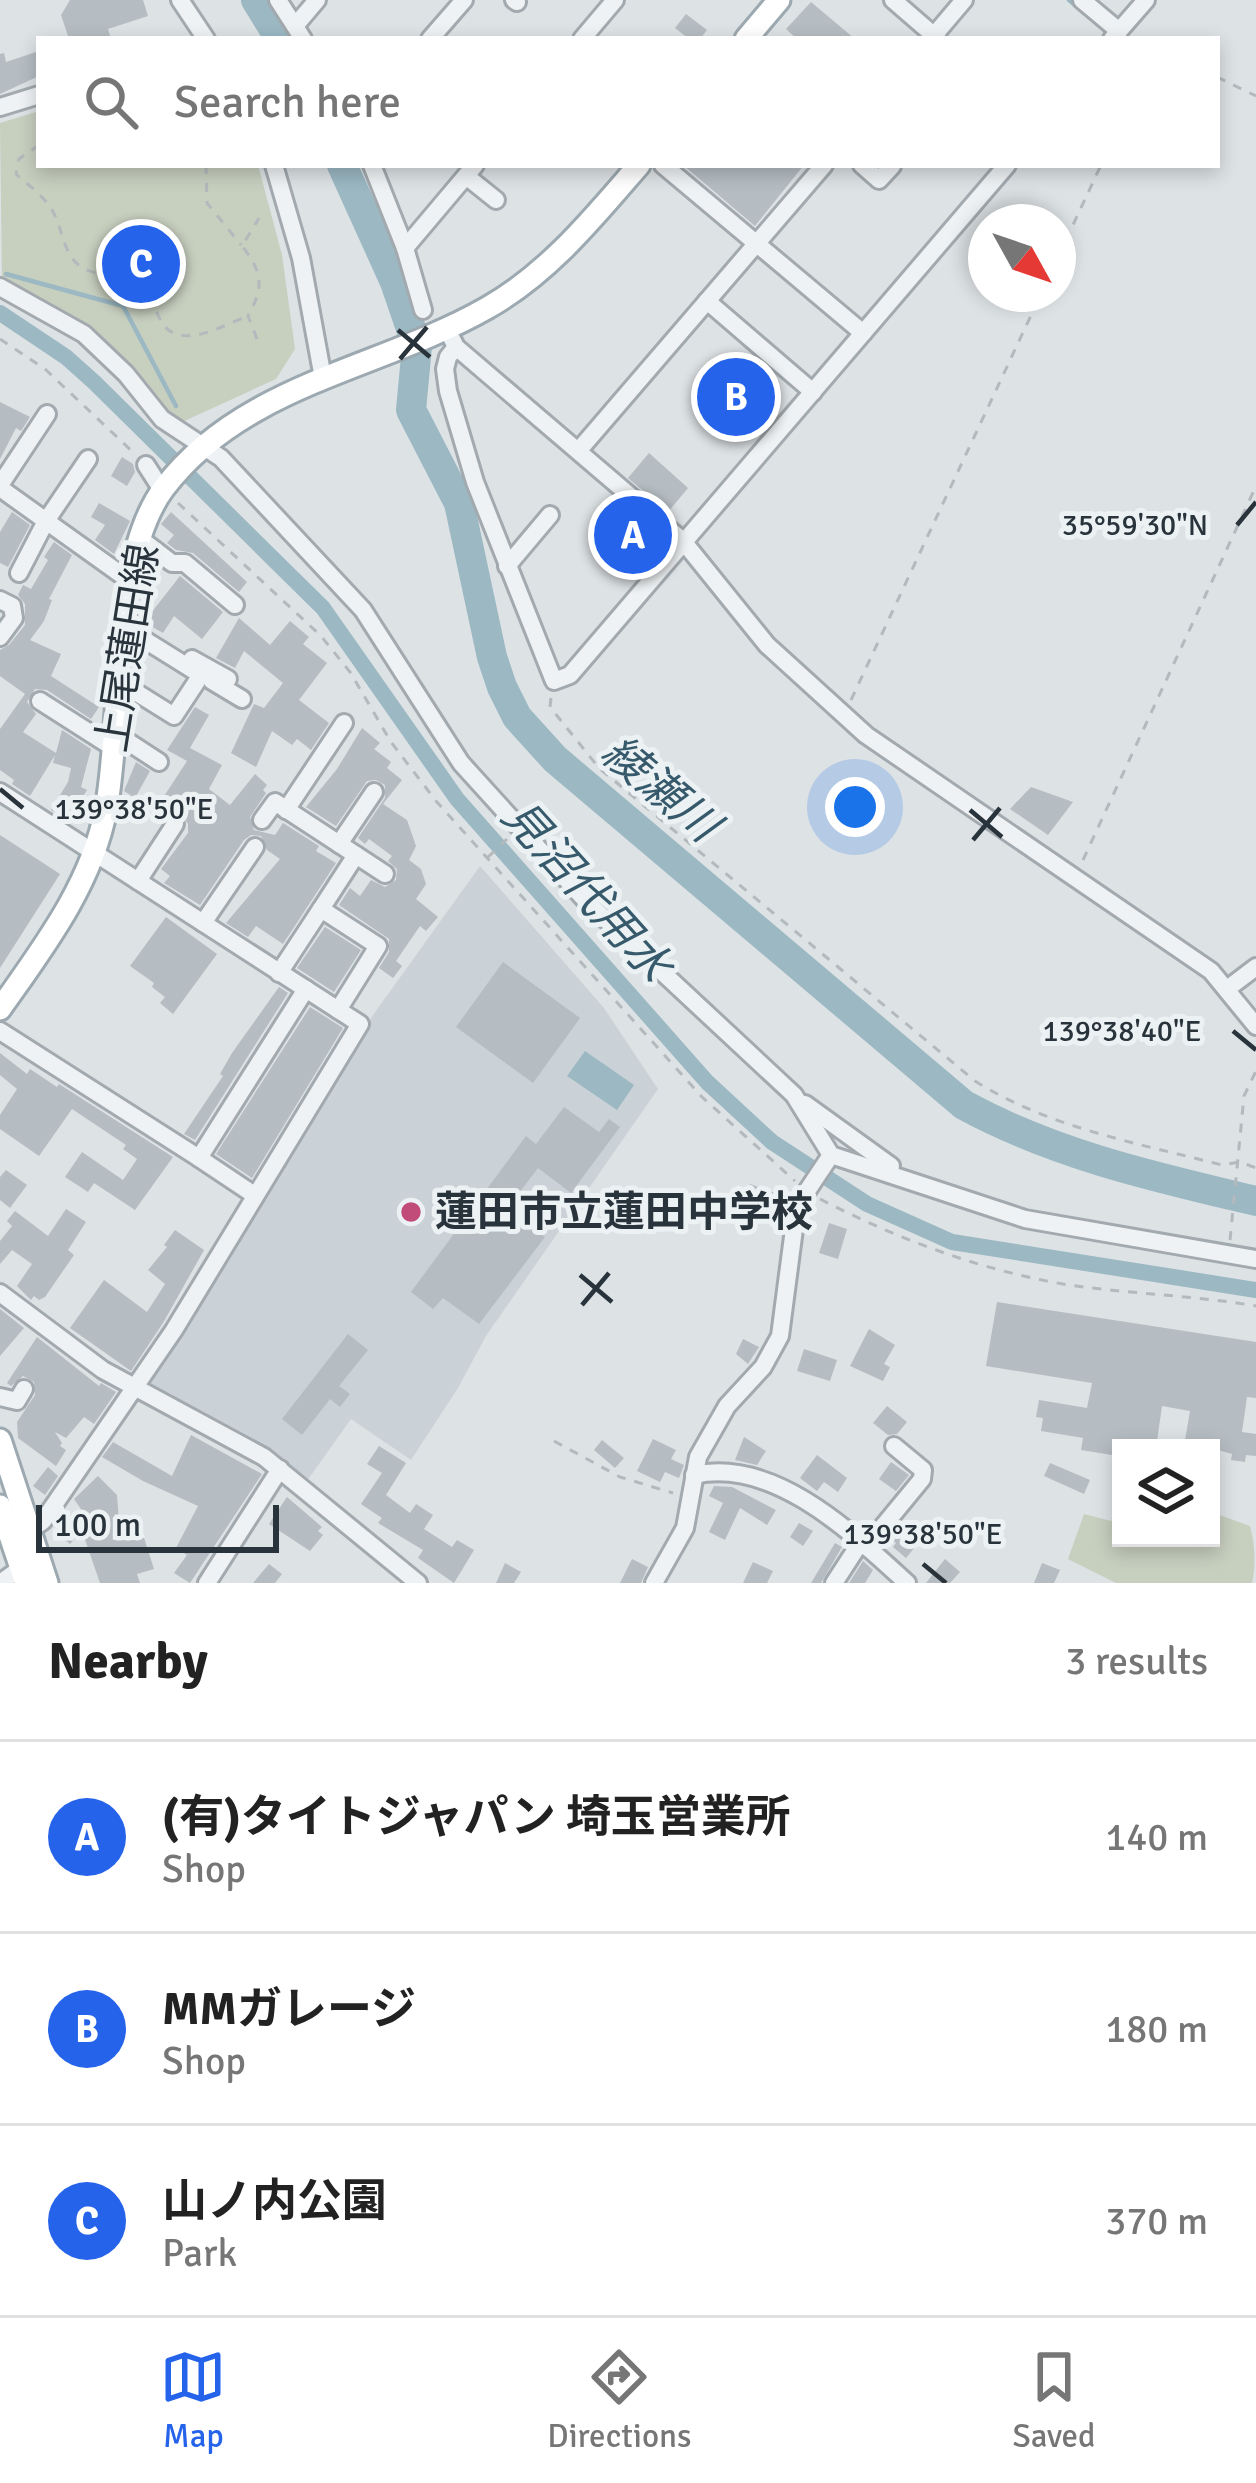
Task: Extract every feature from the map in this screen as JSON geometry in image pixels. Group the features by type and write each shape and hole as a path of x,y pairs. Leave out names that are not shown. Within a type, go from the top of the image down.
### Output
{"main road":[{"path":"749,36 779,0"},
{"name":"上尾蓮田線","path":"0,1009 76,892 94,852 106,808 130,580 165,487 202,450 256,408 323,378 443,338 538,275 636,168"},
{"path":"0,1440 47,1583"},
{"path":"0,1506 10,1579"}],"street":[{"path":"180,0 204,36"},
{"path":"278,0 299,32 316,0"},
{"path":"433,36 464,0"},
{"path":"585,36 615,0"},
{"path":"892,0 933,36"},
{"path":"937,36 964,0"},
{"path":"1082,0 1116,35 1146,0"},
{"path":"0,107 36,96"},
{"path":"275,168 301,258 323,378"},
{"path":"373,168 423,310"},
{"path":"667,168 862,333"},
{"path":"579,450 821,168"},
{"path":"865,168 879,180 890,168"},
{"path":"443,338 448,391 475,482 554,681 570,675 1004,168"},
{"path":"405,248 471,170 496,200"},
{"path":"0,286 70,323 100,346 162,419 202,450 363,610 461,763 588,903 794,1095 906,1177"},
{"path":"707,301 813,392"},
{"path":"443,338 683,541 767,646 844,716 1211,971 1256,1026"},
{"path":"47,414 2,492 130,580"},
{"path":"19,573 46,520 88,458"},
{"path":"146,465 165,487"},
{"path":"507,566 550,515"},
{"path":"142,540 172,563 185,562 235,605"},
{"path":"0,599 12,606 14,618 0,637"},
{"path":"125,622 242,699"},
{"path":"125,622 228,680"},
{"path":"118,681 174,716 201,675"},
{"path":"40,701 159,761"},
{"path":"286,810 344,723"},
{"path":"339,844 374,791"},
{"path":"0,792 360,1024 134,1389 43,1521 29,1531"},
{"path":"262,820 274,802 385,874"},
{"path":"139,880 175,824"},
{"path":"203,923 255,847"},
{"path":"279,973 356,854"},
{"path":"321,909 377,946 338,1010"},
{"path":"1227,989 1256,968"},
{"path":"199,1159 306,989"},
{"path":"0,1031 254,1195"},
{"path":"794,1095 827,1160"},
{"path":"654,1583 685,1528 698,1457 727,1406 763,1367 780,1336 797,1206 827,1160"},
{"path":"827,1160 906,1177 1025,1219 1256,1259"},
{"path":"0,1293 134,1389 280,1468 418,1583"},
{"path":"0,1397 17,1402 25,1389"},
{"path":"834,1583 922,1479 923,1470 894,1446"},
{"path":"207,1583 280,1468"},
{"path":"694,1475 720,1469 779,1487 832,1520 907,1583"}],"path":[{"path":"1220,78 1256,96"},
{"path":"36,148 19,159 16,173 51,208 70,256 87,270 139,281 150,292 160,322 175,336 189,338 248,316 262,292 257,264 207,203 206,168"},
{"path":"1076,218 1099,168"},
{"path":"242,246 259,218"},
{"path":"844,716 1033,312"},
{"path":"248,316 257,339"},
{"path":"0,339 46,369 146,465"},
{"path":"1074,878 1256,486"},
{"path":"165,487 338,654 415,776 702,1097 808,1187 914,1243 978,1265 1062,1283 1256,1306"},
{"path":"554,681 550,707 599,768 975,1081 1010,1102 1073,1126 1222,1165 1256,1168"},
{"path":"488,857 507,838"},
{"path":"1229,1253 1244,1096 1256,1071"},
{"path":"554,1441 620,1477 691,1499"}],"shaded area":[{"name":"蓮田市立蓮田中学校","path":"480,866 604,1008 658,1089 486,1336 411,1460 351,1419 307,1481 272,1450 143,1386 373,1015"}],"green space":[{"path":"36,112 36,168 259,168 282,255 295,349 276,379 180,423 78,322 41,298 2,282 0,123"},
{"path":"1084,1514 1111,1521 1112,1547 1220,1547 1220,1515 1250,1526 1252,1583 1116,1583 1068,1559"}],"water":[{"path":"585,1051 634,1085 617,1110 567,1076"}],"building":[{"path":"70,0 143,0 148,16 108,29 110,36 68,36 61,15"},
{"path":"811,2 851,36 794,36 786,29"},
{"path":"686,14 707,30 702,36 685,36 675,28"},
{"path":"36,52 36,77 0,94 0,54 4,53 6,62"},
{"path":"687,168 802,168 755,226"},
{"path":"738,384 760,402 740,426 718,407"},
{"path":"0,402 30,417 21,431 16,428 0,459"},
{"path":"649,453 688,488 668,512 628,478"},
{"path":"122,457 133,464 135,472 127,486 111,476"},
{"path":"99,503 130,521 114,554 95,540 105,525 91,517"},
{"path":"624,511 652,534 632,559 604,536"},
{"path":"12,512 30,525 8,567 0,563 0,532"},
{"path":"171,512 247,582 239,592 193,553 167,543 174,535 161,524"},
{"path":"54,542 72,555 49,599 44,621 30,640 61,654 51,676 99,707 91,719 47,690 35,689 27,702 36,714 23,732 56,753 62,730 91,749 81,787 87,790 68,821 51,810 71,768 53,763 55,755 30,796 0,770 0,729 25,694 0,676 0,650 25,625 25,604 18,595 23,585 31,589"},
{"path":"180,576 223,612 202,639 174,616 163,633 144,622"},
{"path":"239,618 270,645 290,621 309,637 303,644 327,663 299,700 329,723 311,750 297,739 292,745 272,731 256,767 231,753 254,704 264,708 283,683 244,651 235,668 216,658"},
{"path":"195,707 209,715 190,748 222,765 209,789 230,805 255,774 267,785 250,817 254,830 275,835 283,823 336,863 283,944 256,926 248,937 226,923 280,859 267,850 261,836 244,840 200,905 164,883 170,876 161,869 188,833 181,813 167,814 157,807 187,761 167,750"},
{"path":"362,728 380,743 374,749 391,762 387,768 402,780 383,804 407,820 416,846 409,860 421,869 426,884 416,899 438,917 426,931 420,926 396,961 402,966 393,978 379,968 389,952 389,939 339,905 350,888 360,896 371,880 385,887 396,880 397,869 388,861 392,856 369,839 365,844 358,838 385,798 385,785 367,781 336,826 306,807"},
{"path":"136,762 150,771 135,798 124,791"},
{"path":"1031,787 1073,802 1048,835 1010,809"},
{"path":"0,835 60,874 0,968"},
{"path":"166,917 217,954 173,1014 160,1003 165,997 152,987 154,983 130,966"},
{"path":"325,927 361,950 334,992 297,968"},
{"path":"503,962 580,1018 533,1083 456,1027"},
{"path":"279,987 288,993 195,1140 184,1134 223,1076 232,1053"},
{"path":"310,1007 343,1028 252,1178 216,1154"},
{"path":"0,1053 27,1074 30,1069 59,1084 173,1157 135,1210 94,1183 88,1192 65,1177 82,1152 123,1180 137,1159 123,1149 126,1145 72,1109 39,1156 0,1129 0,1115 17,1089 0,1075"},
{"path":"564,1107 599,1132 609,1119 620,1127 571,1193 538,1168 507,1209 545,1237 479,1324 443,1298 433,1309 411,1292 526,1136 536,1144"},
{"path":"6,1170 27,1185 10,1208 0,1200 0,1177"},
{"path":"750,1184 775,1193 767,1213 742,1203"},
{"path":"66,1209 86,1222 68,1250 74,1255 45,1297 31,1300 17,1286 32,1264 12,1250 0,1264 0,1241 12,1226 7,1221 15,1211 48,1236"},
{"path":"829,1223 847,1229 838,1259 819,1253"},
{"path":"175,1230 204,1250 131,1371 70,1328 104,1280 147,1312 165,1284 148,1270"},
{"path":"997,1302 1256,1342 1256,1398 1247,1397 1242,1432 1256,1434 1256,1456 1246,1455 1245,1462 1231,1460 1232,1454 1220,1451 1220,1439 1185,1439 1190,1411 1162,1406 1157,1439 1112,1439 1112,1455 1081,1450 1083,1438 1041,1431 1043,1418 1036,1417 1039,1400 1087,1408 1092,1383 986,1366"},
{"path":"0,1309 24,1328 0,1356"},
{"path":"869,1329 895,1345 884,1364 890,1367 883,1381 850,1366"},
{"path":"348,1334 368,1350 339,1386 350,1394 340,1407 330,1399 302,1435 282,1419"},
{"path":"37,1337 99,1386 116,1392 94,1424 84,1417 66,1438 55,1432 66,1450 56,1466 18,1438 17,1422 35,1395 34,1382 23,1376 11,1386 7,1383"},
{"path":"743,1339 759,1347 748,1364 736,1354"},
{"path":"804,1349 837,1360 830,1381 797,1371"},
{"path":"887,1406 907,1422 897,1434 888,1435 873,1423"},
{"path":"191,1435 262,1474 190,1583 174,1573 187,1555 176,1548 198,1506 102,1457 113,1442 172,1476"},
{"path":"744,1437 766,1451 757,1465 735,1460"},
{"path":"653,1439 676,1450 671,1459 684,1465 679,1478 665,1472 660,1482 637,1471"},
{"path":"602,1440 624,1458 615,1468 594,1450"},
{"path":"379,1446 406,1463 386,1495 410,1513 416,1504 433,1515 424,1529 452,1547 457,1540 474,1550 454,1583 418,1558 423,1550 378,1523 382,1518 361,1504 382,1473 367,1464"},
{"path":"817,1455 847,1478 838,1492 824,1482 817,1491 800,1478"},
{"path":"891,1462 909,1475 896,1491 879,1479"},
{"path":"1050,1463 1090,1480 1084,1494 1044,1476"},
{"path":"48,1467 58,1476 45,1495 33,1486"},
{"path":"98,1476 117,1495 119,1522 137,1516 154,1569 137,1574 140,1583 100,1583 82,1531 70,1544 57,1533 57,1525 81,1509 74,1499"},
{"path":"714,1486 732,1487 776,1510 767,1525 740,1508 725,1540 709,1532 723,1503 709,1496"},
{"path":"287,1497 322,1527 318,1531 323,1535 310,1551 269,1524"},
{"path":"912,1521 922,1529 915,1537 920,1541 906,1558 890,1538 902,1523 906,1527"},
{"path":"799,1523 813,1531 803,1546 790,1537"},
{"path":"835,1543 842,1547 821,1583 811,1583"},
{"path":"632,1559 648,1567 641,1583 620,1583"},
{"path":"945,1559 960,1572 950,1583 926,1583"},
{"path":"863,1561 873,1570 865,1583 849,1583"},
{"path":"753,1562 773,1571 767,1583 743,1583"},
{"path":"505,1563 521,1572 514,1583 496,1583"},
{"path":"1042,1563 1060,1570 1054,1583 1034,1583"},
{"path":"269,1564 282,1574 275,1583 253,1583"}],"waterway":[{"name":"綾瀬川","path":"256,0 278,36"},
{"path":"1069,0 1107,32"},
{"name":"綾瀬川","path":"343,168 395,282 417,346 411,410 459,503 492,657 517,717 555,759 964,1105 1070,1151 1256,1201"},
{"path":"6,274 123,306 176,406"},
{"name":"見沼代用水","path":"0,313 94,382 323,608 457,799 707,1082 772,1142 867,1204 952,1242 1256,1290"}],"place":[{"name":"山ノ内公園","path":"141,264"},
{"name":"MMガレージ","path":"736,397"},
{"name":"(有)タイトジャパン 埼玉営業所","path":"633,535"},
{"name":"蓮田市立蓮田中学校","path":"411,1212"}]}
